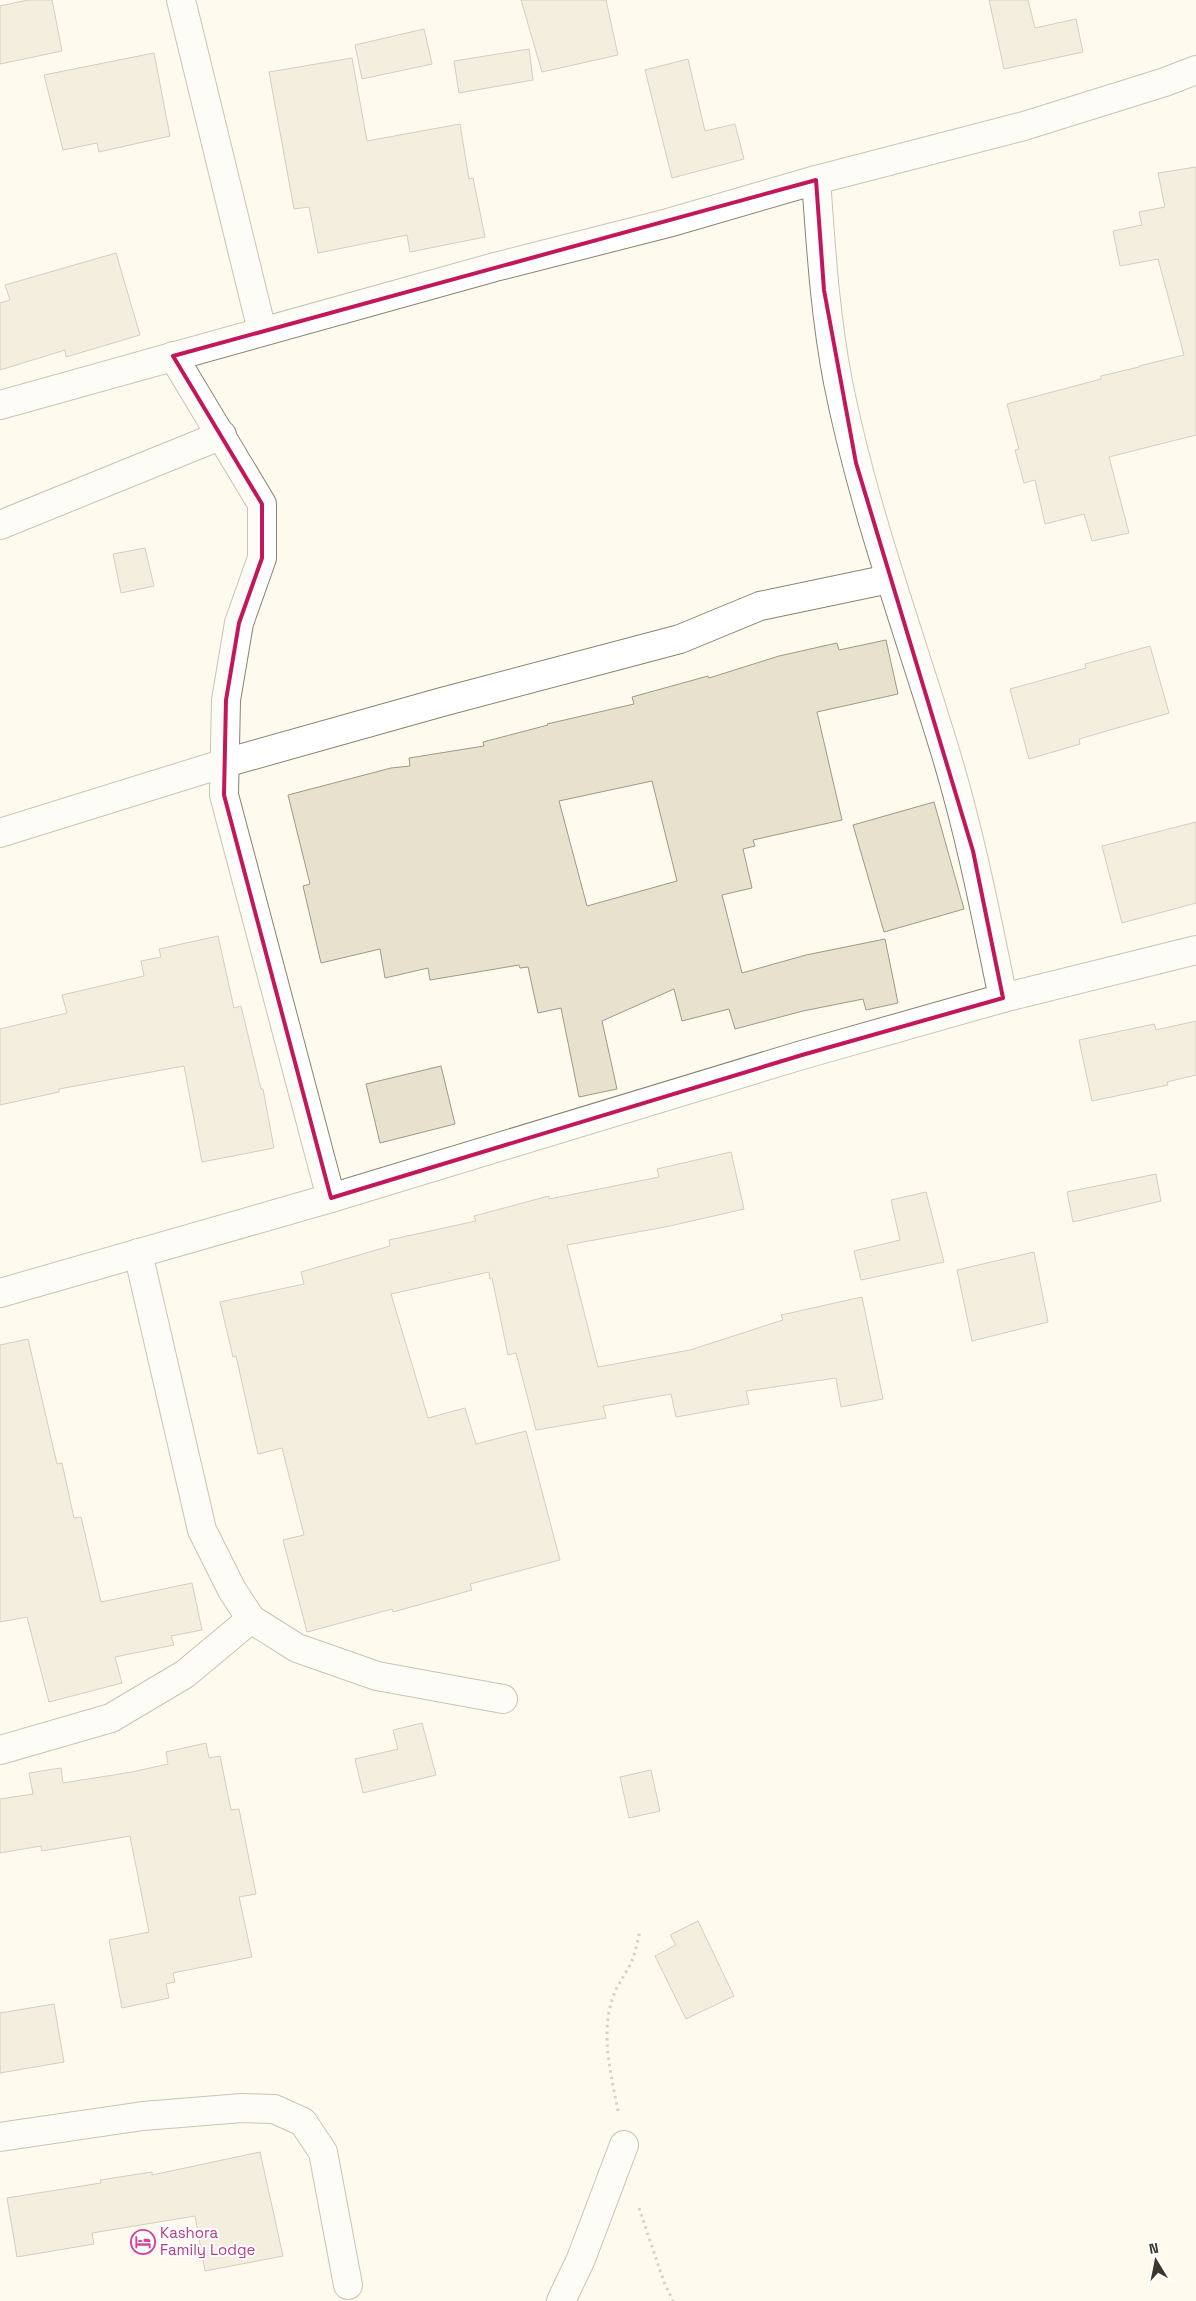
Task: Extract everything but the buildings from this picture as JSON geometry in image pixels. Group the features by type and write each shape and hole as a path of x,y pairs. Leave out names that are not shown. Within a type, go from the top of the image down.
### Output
{"street":[{"path":"181,0 262,330"},
{"path":"0,405 262,330 495,267 668,223 816,180 1024,126 1165,82 1196,70"},
{"path":"816,180 824,290 838,381 856,463 890,579 945,751 973,851 1003,998"},
{"path":"172,356 222,435 262,504 262,558 239,623 226,700 224,796 331,1198"},
{"path":"0,525 222,435"},
{"path":"0,833 225,763 442,702 680,640 760,606 890,579"},
{"path":"0,1293 331,1198 802,1055 1003,998 1196,950"},
{"path":"138,1253 202,1530 232,1590 251,1619 297,1648 377,1676 504,1699"},
{"path":"0,1750 111,1718 185,1674 251,1619"},
{"path":"0,2138 143,2116 242,2108 274,2109 303,2122 323,2152 348,2285"},
{"path":"561,2301 581,2259 624,2146"}],"highlighted area":[{"path":"816,180 824,290 856,463 973,851 1003,998 802,1055 331,1198 224,795 226,700 239,623 262,558 262,504 173,356"}],"place":[{"name":"Kashora Family Lodge","path":"143,2242"}]}
